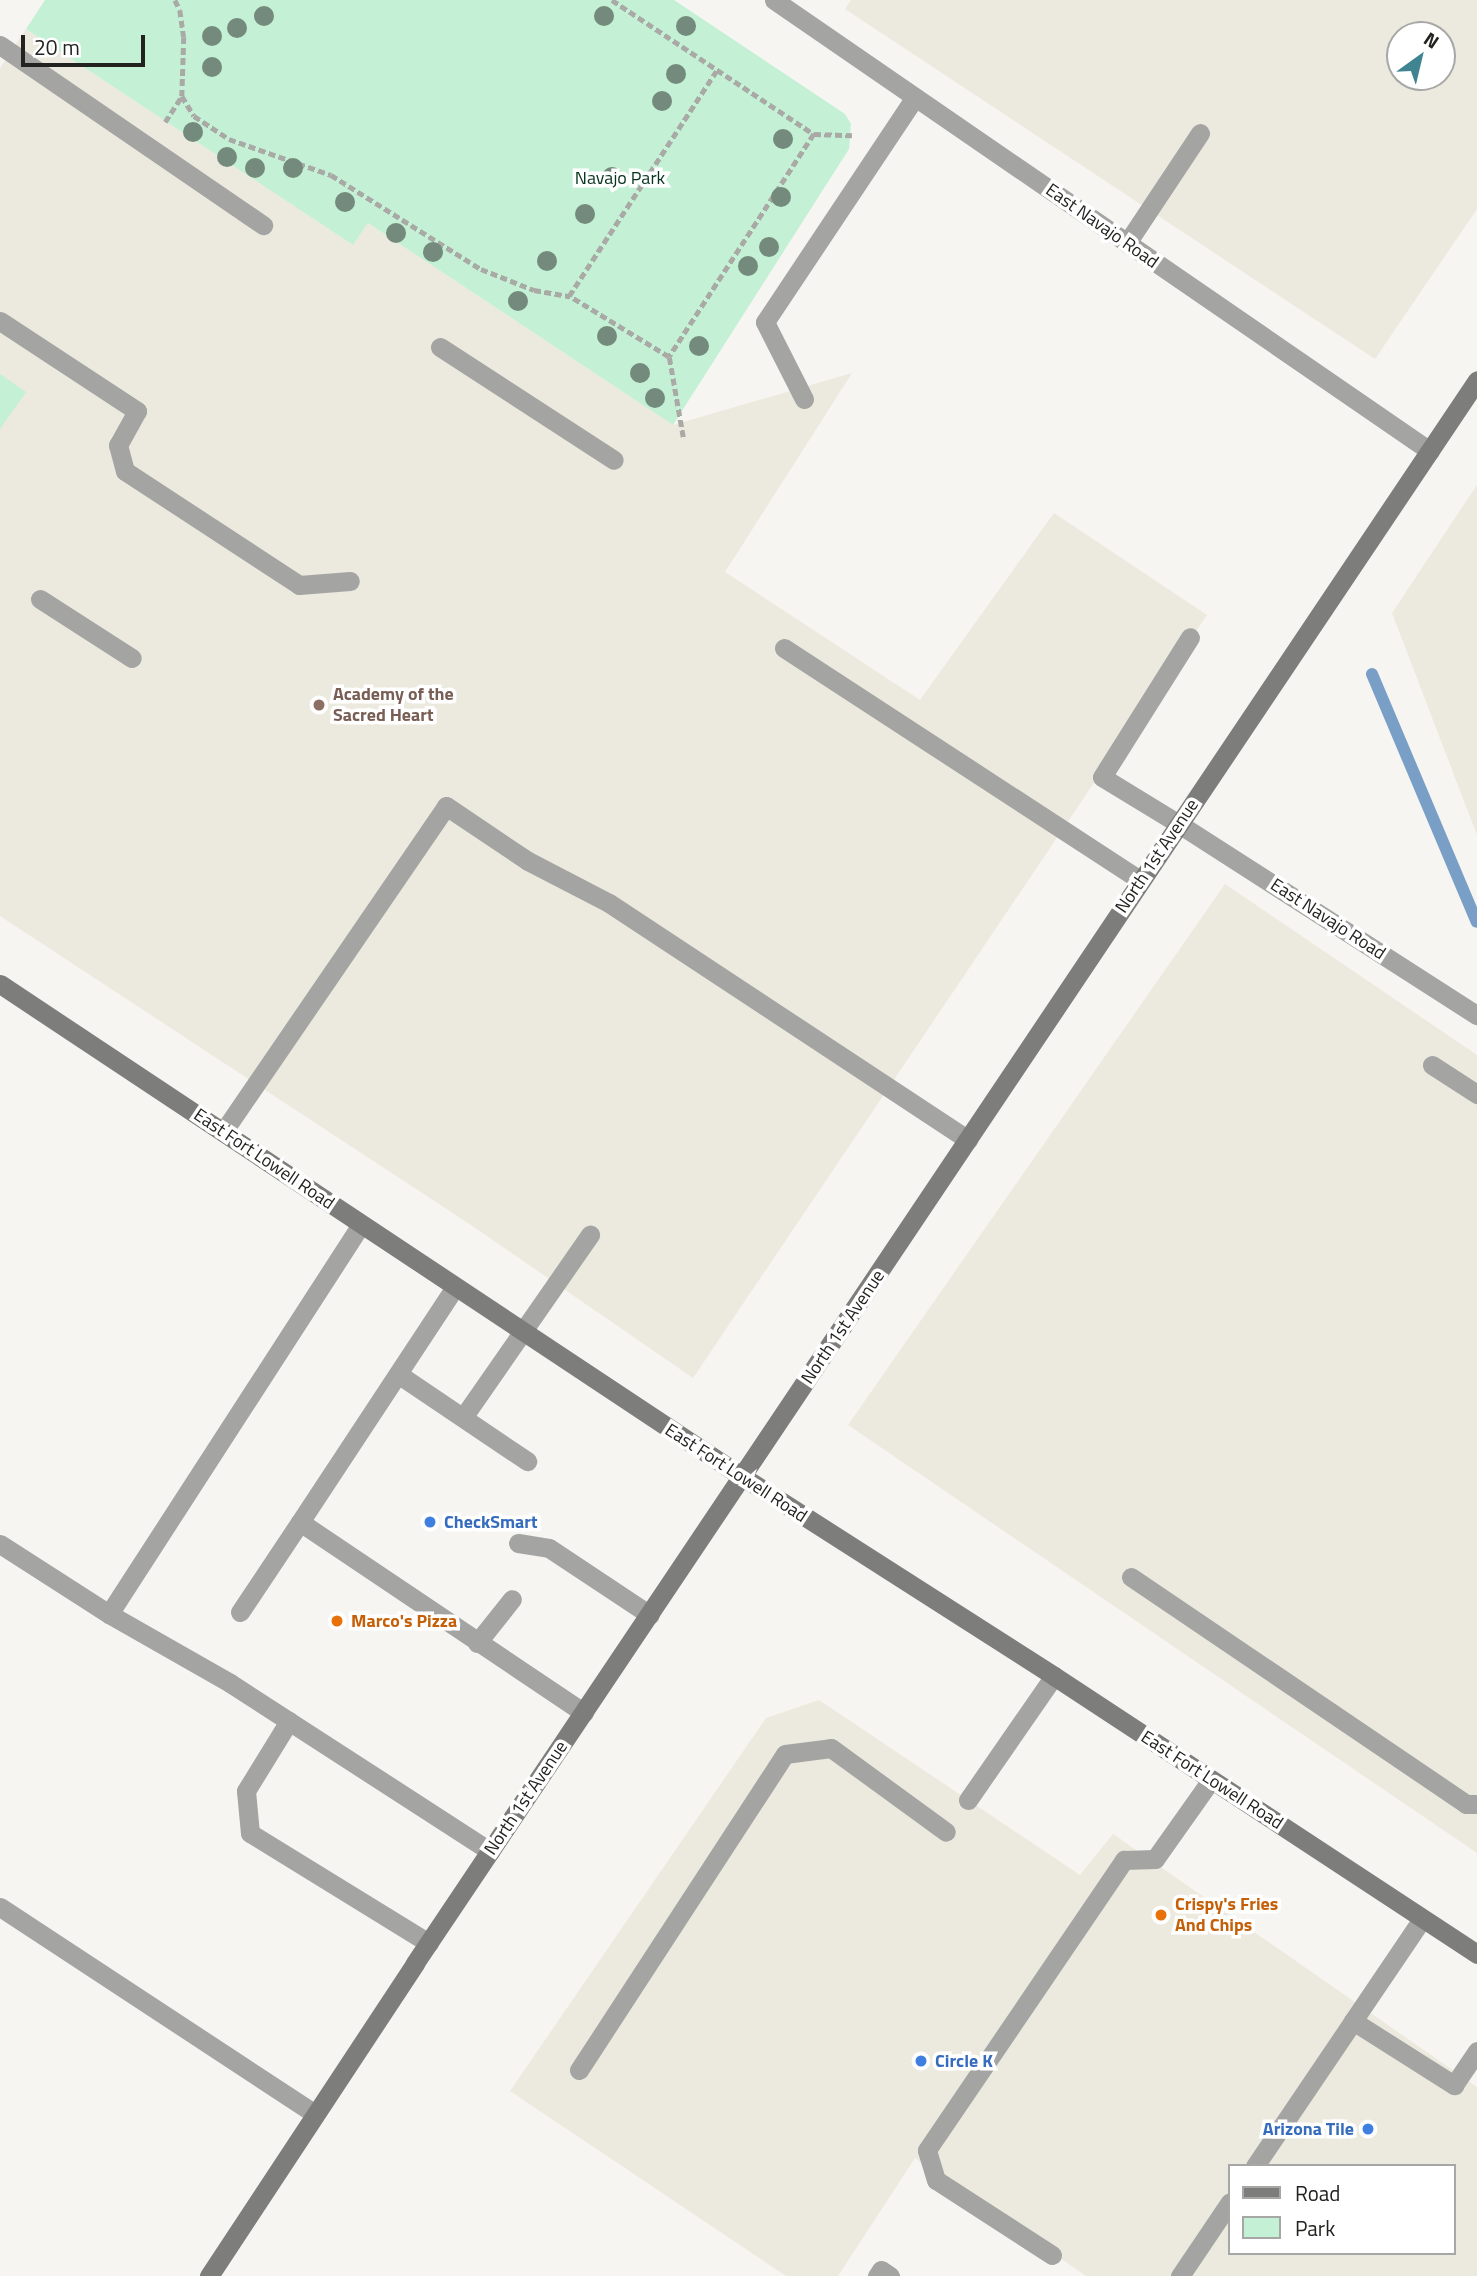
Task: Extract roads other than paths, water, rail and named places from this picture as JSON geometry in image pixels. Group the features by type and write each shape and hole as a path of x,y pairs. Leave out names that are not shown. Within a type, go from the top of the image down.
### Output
{"main road":[{"name":"North 1st Avenue","path":"211,2275 429,1943 1477,380"},
{"name":"East Fort Lowell Road","path":"0,984 743,1478 1054,1676 1422,1919 1475,1948"}],"street":[{"name":"East Navajo Road","path":"774,0 1430,451"},
{"path":"0,45 263,225"},
{"path":"804,399 765,322 915,97"},
{"path":"1127,243 1200,133"},
{"path":"0,321 137,411 118,445 125,471 299,585 350,581"},
{"path":"440,346 614,460"},
{"path":"40,599 132,658"},
{"name":"East Navajo Road","path":"1190,637 1101,777 1477,1015"},
{"path":"784,648 1140,881"},
{"path":"223,1132 446,806 528,861 609,903 968,1140"},
{"path":"1432,1065 1477,1094"},
{"path":"109,1614 361,1224"},
{"path":"464,1416 521,1330 590,1235"},
{"path":"240,1612 455,1287"},
{"path":"398,1374 527,1461"},
{"path":"300,1522 584,1713"},
{"path":"518,1543 549,1548 650,1615"},
{"path":"0,1544 109,1614 289,1721 491,1851"},
{"path":"1130,1577 1466,1804 1477,1804"},
{"path":"477,1643 512,1598"},
{"path":"968,1800 1054,1676"},
{"path":"289,1721 246,1791 250,1833 429,1943"},
{"path":"579,2070 785,1754 831,1748 946,1832"},
{"path":"1052,2255 936,2180 928,2150 1124,1860 1155,1859 1211,1780"},
{"path":"0,1907 315,2114"},
{"path":"1256,2164 1422,1919"},
{"path":"1353,2021 1454,2085 1477,2051"},
{"path":"1180,2276 1228,2205"},
{"path":"877,2276 881,2270 890,2276"}],"waterway":[{"path":"1372,674 1477,922"}],"place":[{"name":"Academy of the Sacred Heart","path":"319,705"},
{"name":"CheckSmart","path":"430,1522"},
{"name":"Marco's Pizza","path":"337,1621"},
{"name":"Crispy's Fries And Chips","path":"1161,1915"},
{"name":"Circle K","path":"921,2061"},
{"name":"Arizona Tile","path":"1368,2129"}],"park label":[{"name":"Navajo Park","path":"620,178"}]}
